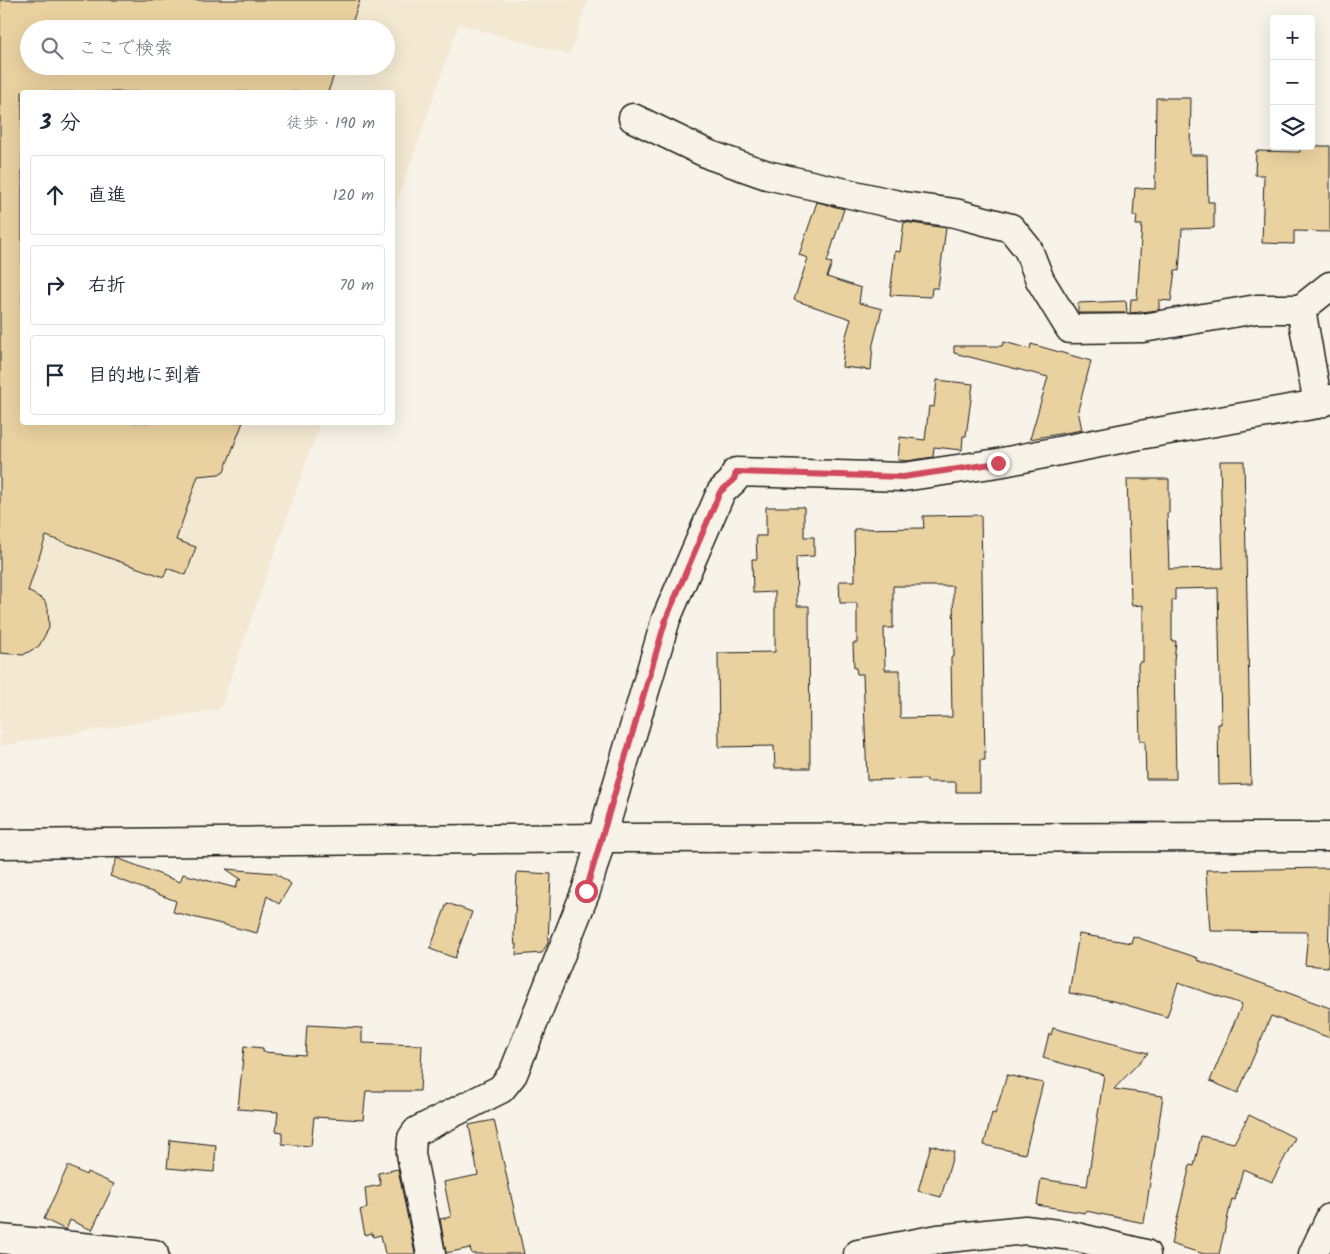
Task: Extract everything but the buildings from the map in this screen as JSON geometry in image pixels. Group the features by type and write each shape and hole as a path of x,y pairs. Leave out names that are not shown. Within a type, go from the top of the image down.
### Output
{"street":[{"path":"633,118 710,155 767,175 903,206 955,212 1011,228 1028,249 1040,280 1070,329 1143,328 1257,309 1301,309 1330,286"},
{"path":"431,1254 412,1154 412,1138 416,1131 501,1090 513,1074 586,891 666,619 720,492 734,480 736,472 903,477 998,463 1324,402 1301,309"},
{"path":"0,844 601,838 1330,836"},
{"path":"1313,1254 1330,1218"},
{"path":"858,1254 938,1238 1025,1230 1073,1236 1146,1254"},
{"path":"0,1239 154,1254"}],"shaded area":[{"path":"0,0 588,0 570,55 459,24 395,208 395,90 20,90 20,425 319,425 220,709 0,746"}],"route":[{"path":"586,891 666,619 720,492 734,480 736,472 903,477 998,463"}]}
